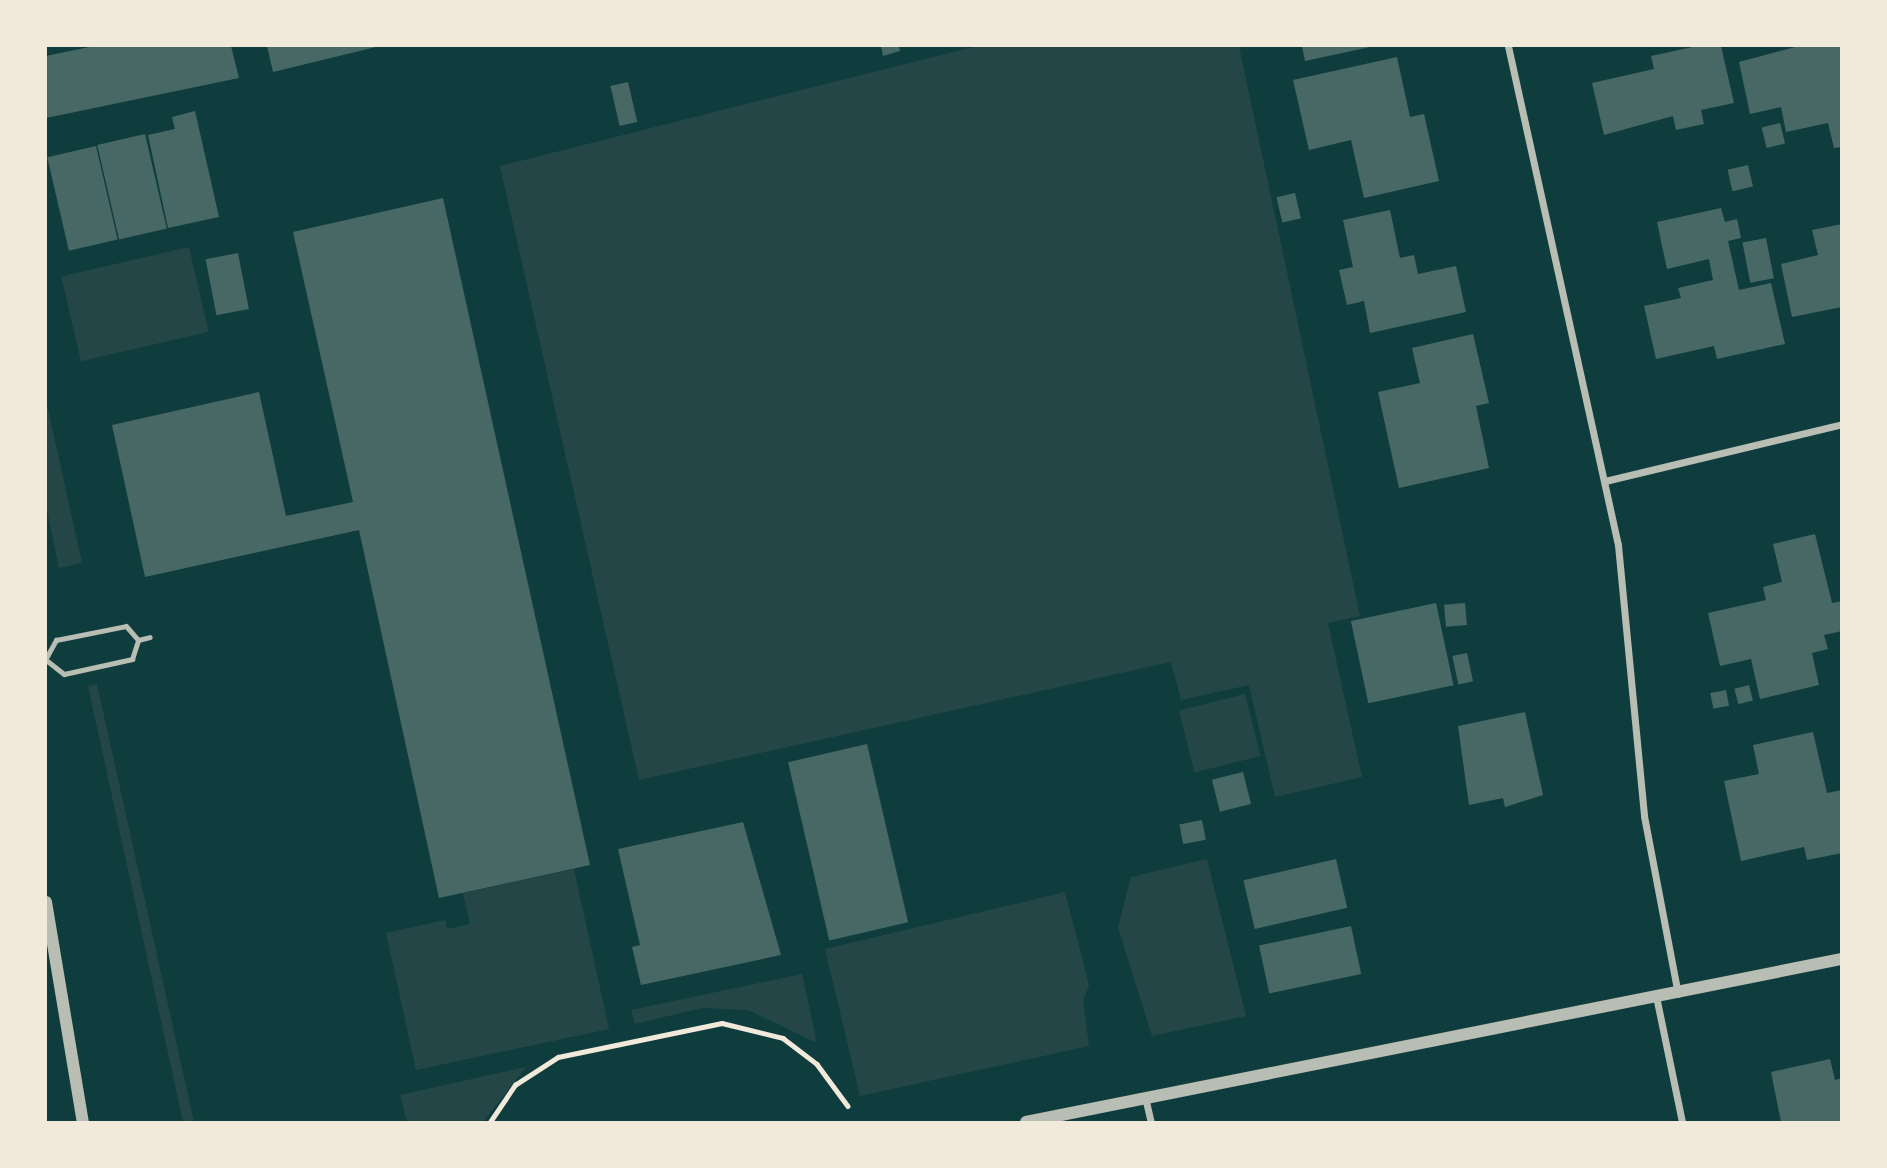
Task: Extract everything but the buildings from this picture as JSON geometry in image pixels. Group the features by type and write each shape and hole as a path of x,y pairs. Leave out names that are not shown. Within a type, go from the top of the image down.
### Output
{"street":[{"path":"1508,46 1605,481 1629,608 1648,842 1678,996"},
{"path":"1605,481 1842,424"},
{"path":"46,902 83,1122"},
{"path":"1026,1122 1145,1096 1657,1001 1842,959"},
{"path":"1657,1001 1682,1122"},
{"path":"1145,1096 1151,1122"}],"lane":[{"path":"126,626 138,640 132,659 64,674 46,659 56,640 126,626"},
{"path":"138,640 150,637"}],"path":[{"path":"489,1122 516,1085 558,1057 722,1023 783,1038 817,1065 848,1106"}],"shaded area":[{"path":"977,46 1239,46 1360,616 1328,623 1362,777 1275,797 1249,685 1181,700 1171,662 639,780 500,166"},
{"path":"189,247 209,332 81,361 61,276"},
{"path":"46,400 82,563 59,568 46,506"},
{"path":"97,684 194,1122 183,1122 88,686"},
{"path":"1245,694 1260,756 1195,773 1179,710"},
{"path":"1207,859 1246,1016 1152,1036 1118,927 1131,877"},
{"path":"574,869 609,1029 416,1070 386,933 445,920 447,929 470,924 463,893"},
{"path":"1065,892 1089,985 1083,1001 1089,1046 860,1096 825,949"},
{"path":"802,974 817,1043 748,1010 702,1008 635,1024 631,1010"},
{"path":"526,1067 483,1122 407,1122 400,1095"}]}
